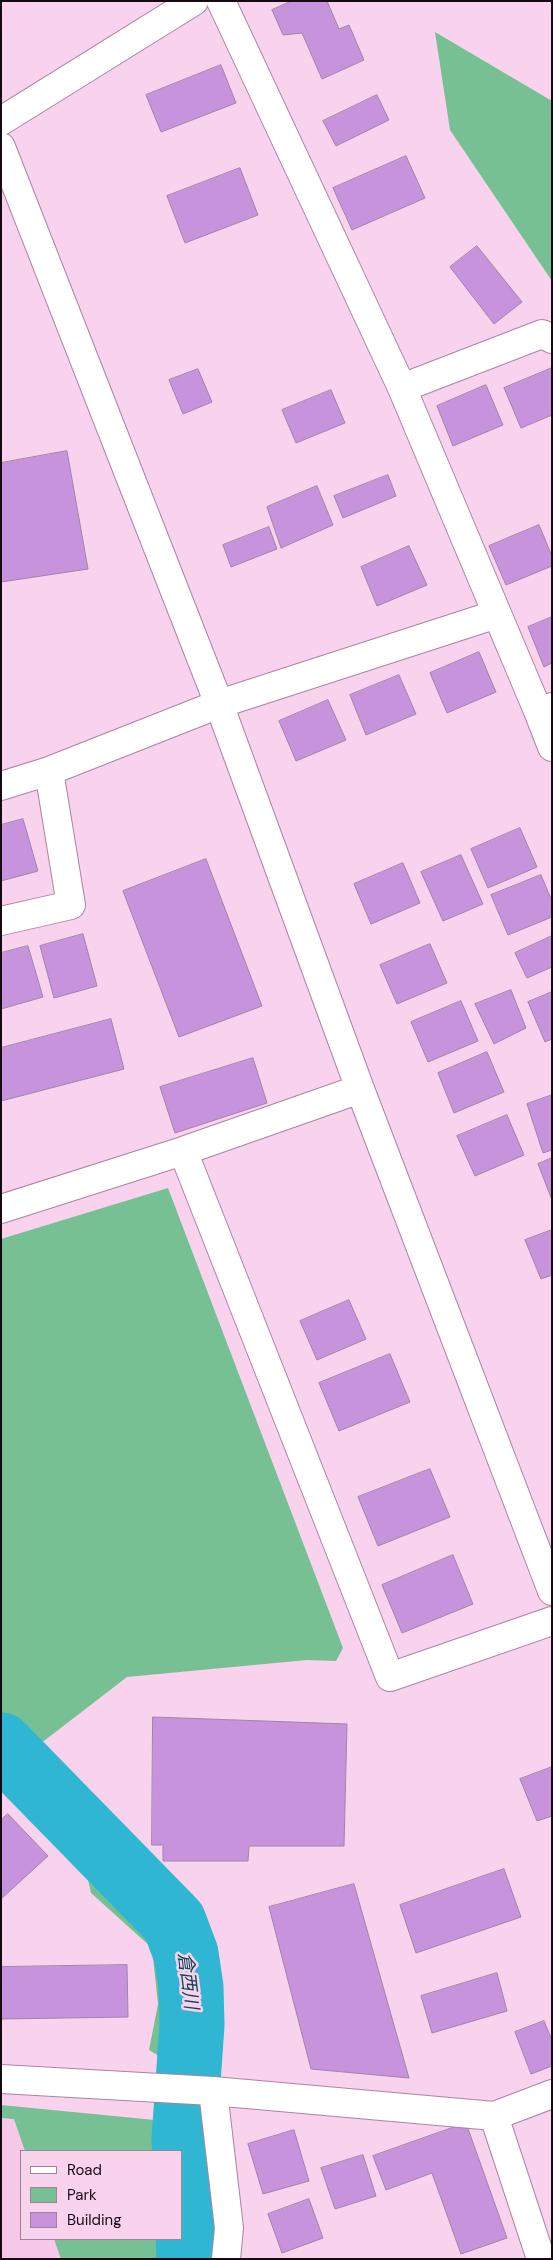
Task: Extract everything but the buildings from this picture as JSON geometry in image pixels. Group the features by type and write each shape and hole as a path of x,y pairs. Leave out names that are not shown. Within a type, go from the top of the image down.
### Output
{"street":[{"path":"1,121 194,1"},
{"path":"221,1 402,388 496,614 545,709 552,747"},
{"path":"1,147 219,704 360,1089 552,1591"},
{"path":"402,388 542,334 552,339"},
{"path":"1,786 49,771 219,704 496,614"},
{"path":"1,921 71,905 49,771"},
{"path":"1,1209 184,1151 360,1089"},
{"path":"184,1151 390,1677 552,1621"},
{"path":"1,2080 213,2091 494,2116 552,2094"},
{"path":"213,2091 229,2228 226,2259"},
{"path":"494,2116 542,2259"},
{"path":"229,2228 240,2259"}],"shaded area":[{"path":"1,2105 175,2122 176,2150 20,2150 20,2240 179,2240 180,2259 1,2259"}],"green space":[{"path":"435,32 552,101 552,281 450,130"},
{"path":"168,1188 343,1648 336,1661 307,1660 127,1677 1,1774 1,1239"},
{"path":"95,1842 142,1867 186,1954 192,2004 167,2061 149,2050 158,2004 152,1948 91,1893 85,1866"},
{"path":"1,2105 175,2122 176,2150 25,2150 14,2119 1,2118"},
{"path":"54,2240 179,2240 180,2259 61,2259"}],"waterway":[{"name":"倉西川","path":"1,1745 174,1922 186,1954 191,1987 192,2025 184,2139 189,2259"}]}
